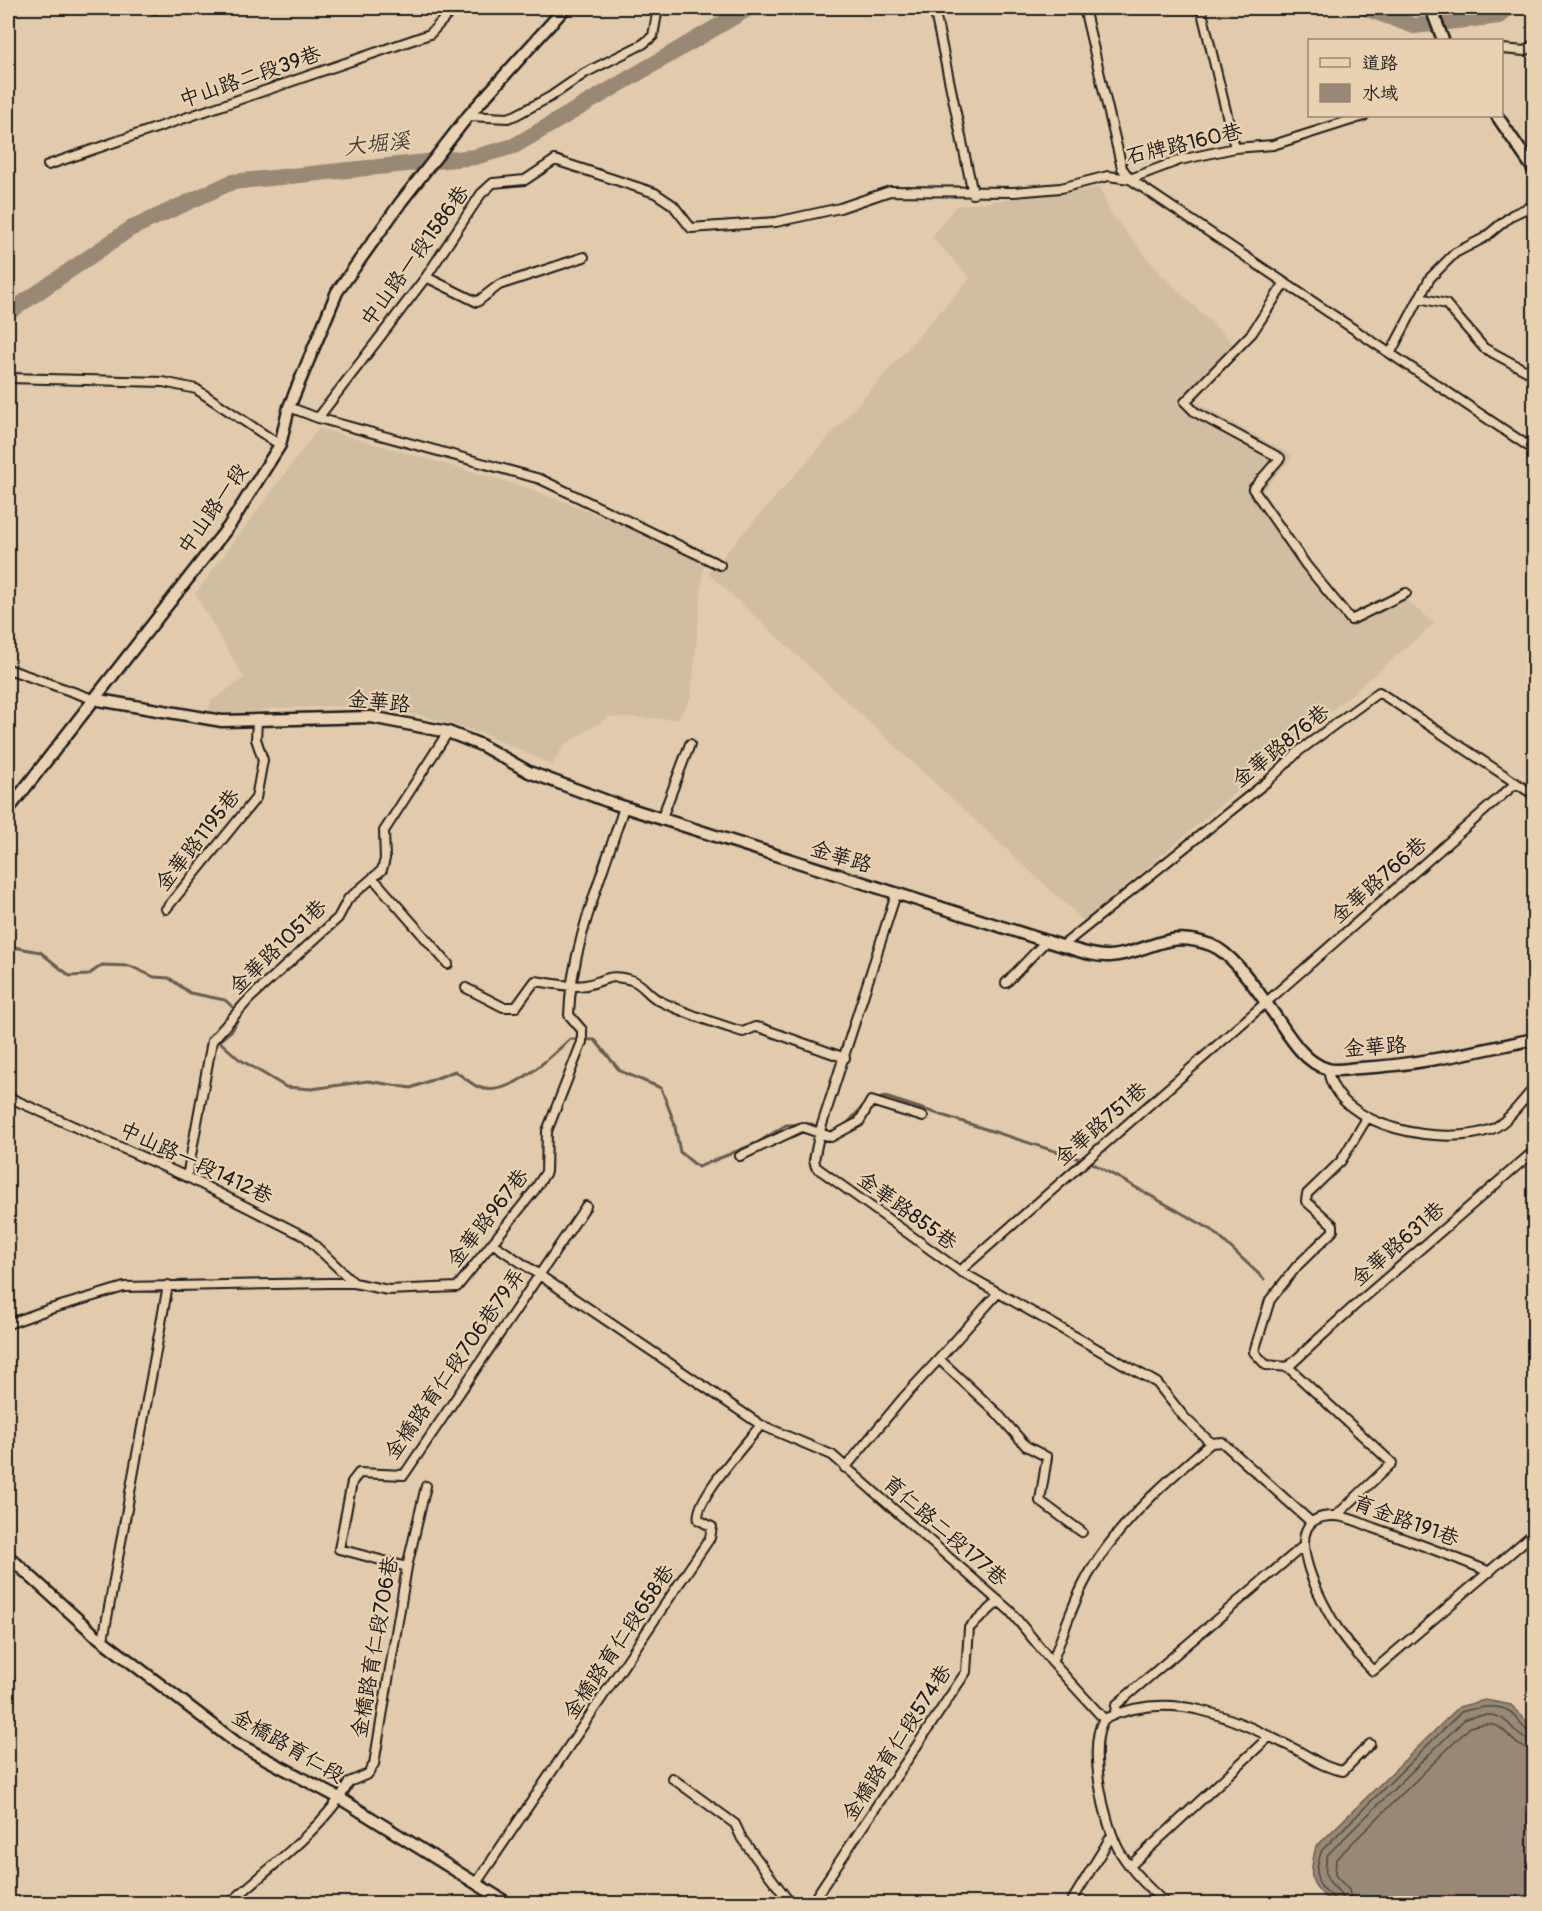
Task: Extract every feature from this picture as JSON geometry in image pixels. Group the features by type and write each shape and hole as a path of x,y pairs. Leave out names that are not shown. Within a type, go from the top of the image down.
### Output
{"street":[{"name":"中山路二段39巷","path":"48,165 430,34 454,8"},
{"name":"中山路一段","path":"8,810 229,526 280,445 289,407 337,292 401,202 468,116 565,8"},
{"path":"468,116 508,118 516,115 585,73 643,44 652,36 658,8"},
{"path":"934,8 973,194"},
{"path":"1084,8 1122,168 1130,179 1534,450"},
{"path":"1201,8 1235,148"},
{"path":"1431,8 1443,39"},
{"path":"1503,49 1525,51 1534,44"},
{"name":"石牌路160巷","path":"973,194 1060,188 1108,176 1130,179 1180,160 1235,148 1274,145 1361,117"},
{"path":"1498,117 1534,170"},
{"name":"中山路一段1586巷","path":"318,418 426,277 481,194 493,183 525,180 555,160 655,193 673,205 691,228 776,222 840,208 890,191 973,194"},
{"path":"1391,352 1430,278 1455,253 1484,238 1512,215 1534,205"},
{"path":"426,277 477,302 499,285 584,257"},
{"path":"1284,284 1252,333 1185,402 1195,412 1280,458 1253,489 1306,566 1351,620 1406,593"},
{"path":"1420,298 1446,304 1484,348 1534,375"},
{"path":"8,378 163,382 196,389 280,445"},
{"path":"289,407 318,418 540,479 720,565"},
{"path":"8,669 93,699"},
{"name":"金華路876巷","path":"1062,946 1269,780 1299,752 1379,692 1534,795"},
{"name":"金華路","path":"93,699 222,721 257,722 308,717 371,717 448,732 481,745 529,772 624,807 1062,946 1102,956 1113,956 1170,938 1197,941 1214,946 1236,966 1266,1002 1296,1045 1309,1058 1328,1069 1423,1062 1534,1039"},
{"name":"金華路1195巷","path":"166,909 256,798 263,760 256,740 257,722"},
{"name":"金華路1051巷","path":"187,1177 212,1041 249,999 338,918 348,898 382,870 386,859 384,831 448,732"},
{"path":"662,820 690,744"},
{"name":"金華路766巷","path":"1266,1002 1516,783"},
{"name":"金華路967巷","path":"8,1324 124,1287 354,1283 388,1290 457,1287 534,1191 546,1172 547,1131 582,1042 582,1030 569,1015 570,997 585,929 624,807"},
{"path":"373,878 447,964"},
{"name":"金華路855巷","path":"896,894 821,1129 814,1160 816,1167 960,1271 1157,1383 1184,1418 1211,1443 1222,1442 1311,1522"},
{"path":"1006,983 1047,940"},
{"path":"466,988 503,1007 516,1007 535,981 586,985 605,976 631,979 640,983 645,992 658,1001 718,1024 743,1032 755,1027 761,1028 845,1058"},
{"name":"金華路751巷","path":"960,1271 1266,1002"},
{"path":"1328,1069 1329,1077 1347,1104 1367,1118 1413,1134 1459,1137 1495,1128 1534,1088"},
{"name":"中山路一段1412巷","path":"8,1097 187,1177 306,1236 354,1283"},
{"path":"740,1156 802,1127 821,1129 831,1137 859,1122 871,1101 923,1117"},
{"path":"1337,1515 1392,1463 1288,1367 1266,1365 1254,1352 1270,1300 1297,1266 1333,1231 1333,1225 1328,1219 1306,1200 1306,1194 1341,1161 1367,1118"},
{"name":"金華路631巷","path":"1288,1367 1352,1308 1534,1151"},
{"name":"金橋路育仁段706巷79弄","path":"406,1567 339,1549 352,1482 359,1473 404,1475 586,1206"},
{"name":"育仁路二段177巷","path":"492,1243 761,1425 832,1455 999,1601 1104,1719"},
{"path":"103,1640 168,1285"},
{"path":"845,1468 903,1398 997,1294"},
{"path":"939,1359 997,1413 1026,1446 1047,1457 1040,1501 1082,1532"},
{"name":"金橋路育仁段658巷","path":"477,1882 710,1538 712,1527 699,1520 700,1508 722,1473 761,1425"},
{"path":"1052,1662 1081,1590 1099,1558 1148,1497 1211,1443"},
{"name":"金橋路育仁段706巷","path":"229,1904 320,1821 341,1799 349,1782 368,1774 374,1764 406,1567 426,1486"},
{"name":"育金路191巷","path":"1311,1522 1337,1515 1441,1551 1490,1572"},
{"path":"1311,1522 1304,1530 1302,1547 1320,1594 1338,1631 1373,1671 1534,1533"},
{"path":"1115,1713 1116,1705 1302,1547"},
{"name":"金橋路育仁段","path":"8,1556 103,1640 238,1744 341,1799 509,1904"},
{"name":"金橋路育仁段574巷","path":"811,1904 966,1672 969,1628 999,1601"},
{"path":"1166,1904 1130,1866 1112,1835 1100,1781 1098,1729 1104,1719 1115,1713 1158,1704 1184,1706 1216,1714 1270,1737 1326,1768 1343,1771 1370,1744"},
{"path":"1130,1866 1270,1737"},
{"path":"672,1778 735,1824 742,1839 791,1904"},
{"path":"1070,1904 1112,1835"}],"shaded area":[{"path":"1099,188 1111,214 1159,272 1241,351 1194,401 1293,456 1262,492 1319,575 1356,615 1403,597 1434,624 1084,921 708,573 970,278 932,237 956,206"},
{"path":"319,428 528,488 618,523 704,564 691,697 678,719 609,717 564,745 552,765 487,735 420,715 347,706 273,708 237,715 209,711 211,701 244,678 195,594"}],"water":[{"path":"1485,1700 1511,1705 1534,1729 1534,1903 1332,1903 1312,1879 1311,1872 1316,1847 1459,1707"}],"waterway":[{"name":"大堀溪","path":"8,313 130,229 232,182 475,157 514,146 749,8"},
{"name":"大堀溪","path":"1365,8 1414,26 1499,16 1508,8"},
{"path":"8,946 40,952 70,976 88,975 102,965 130,966 154,977 169,978 190,993 225,1000 240,1014 233,1029 219,1041 239,1059 286,1087 312,1089 368,1081 411,1088 455,1071 478,1087 503,1088 528,1075 570,1039 595,1040 620,1071 661,1088 674,1122 680,1152 698,1167 757,1143 786,1125 812,1124 830,1133"},
{"path":"875,1100 885,1097 1092,1163 1212,1230 1264,1279"},
{"path":"844,1127 866,1103"}]}
